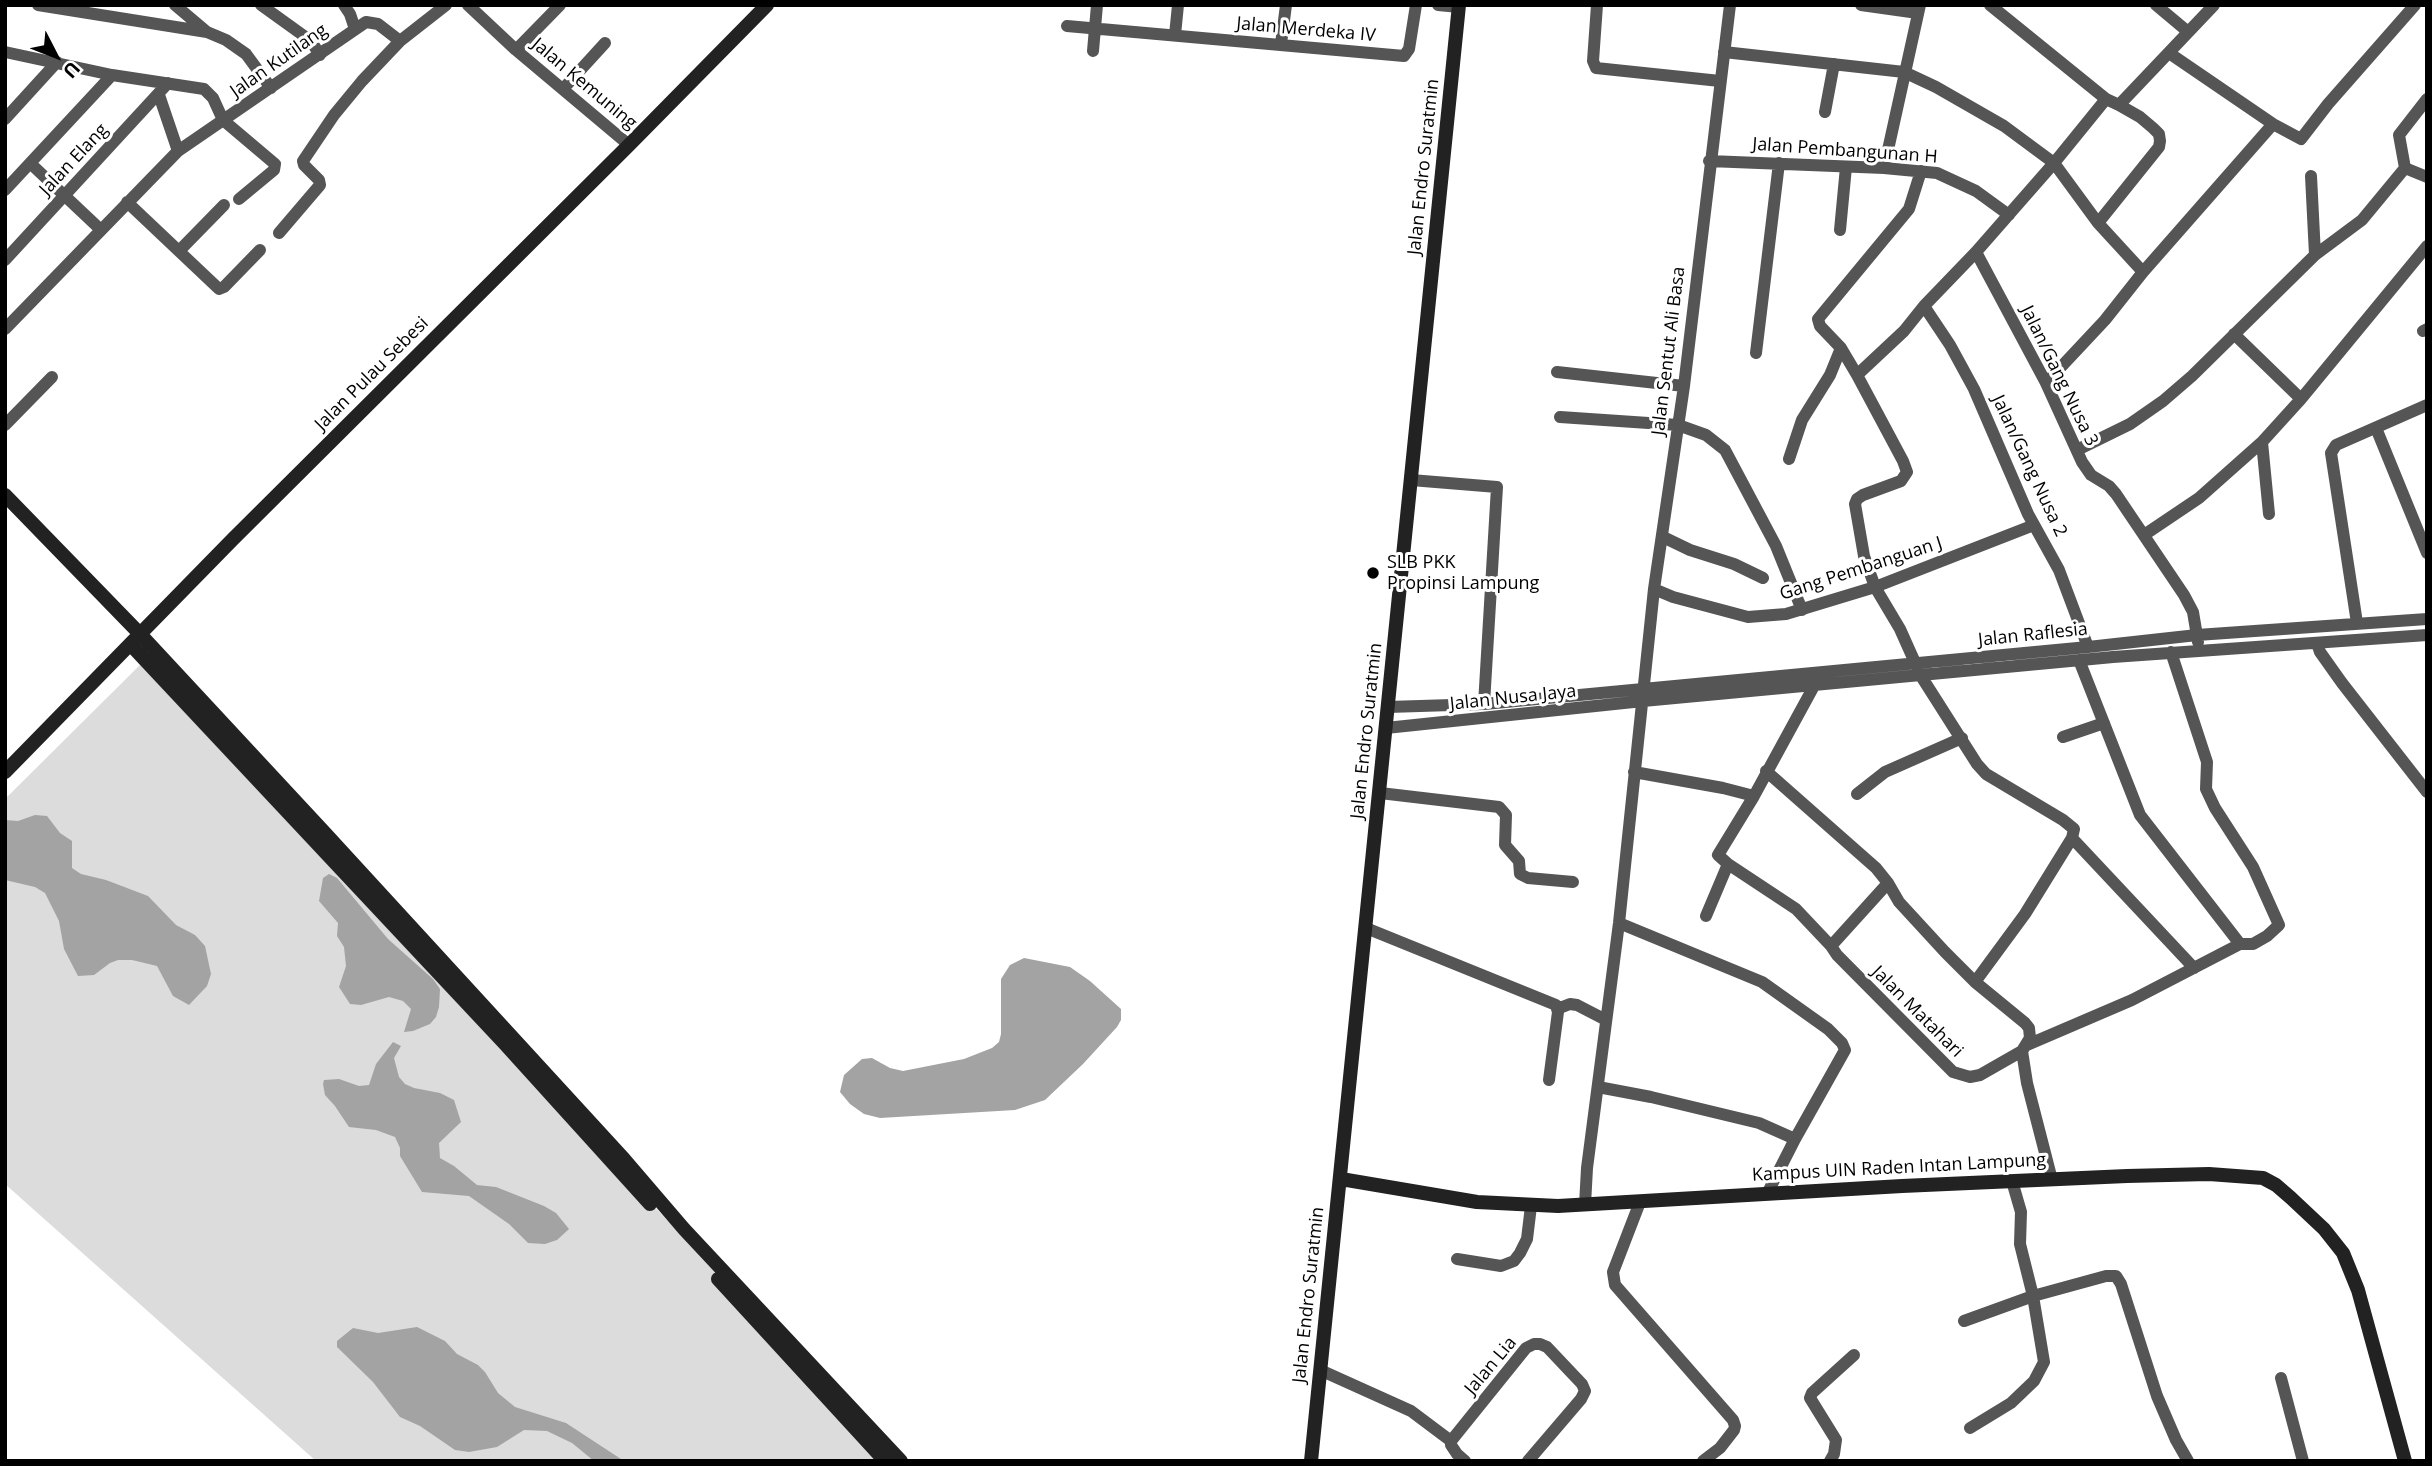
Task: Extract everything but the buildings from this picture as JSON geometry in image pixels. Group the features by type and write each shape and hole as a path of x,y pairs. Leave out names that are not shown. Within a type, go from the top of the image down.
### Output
{"street":[{"path":"38,5 207,32 226,40 246,54 271,88"},
{"path":"175,5 207,32"},
{"path":"261,5 311,41 320,55"},
{"path":"344,5 355,29"},
{"path":"279,233 320,186 319,180 304,165 305,157 362,80 400,41 446,5"},
{"name":"Jalan Kemuning","path":"468,5 516,50 629,145"},
{"name":"Jalan Kemuning","path":"516,50 560,5"},
{"name":"Jalan Pulau Sebesi","path":"5,772 766,5"},
{"path":"1093,51 1097,5"},
{"path":"1175,35 1178,5"},
{"path":"1281,44 1286,5"},
{"name":"Jalan Merdeka IV","path":"1067,26 1404,56 1409,49 1416,5"},
{"path":"1438,5 1459,6"},
{"path":"1597,5 1593,61 1596,68 1720,81"},
{"name":"Jalan Sentut Ali Basa","path":"1584,1205 1619,923 1654,589 1684,386 1709,161 1730,5"},
{"path":"1861,5 1919,9 1884,168"},
{"path":"1990,5 2106,99 2140,117 2160,134 2159,148 2098,223"},
{"path":"2156,5 2188,31"},
{"path":"2119,105 2214,5"},
{"path":"2169,53 2273,124 2301,139 2328,104 2415,5"},
{"name":"Jalan Endro Suratmin","path":"1311,1461 1459,6"},
{"path":"183,28 187,13"},
{"name":"Jalan Kutilang","path":"5,329 178,151 366,22 375,22 400,41"},
{"path":"563,89 605,43"},
{"path":"5,52 112,75 204,89 213,98 223,120 275,164 274,170 239,199"},
{"path":"1724,52 1905,72 2004,126 2054,163 2098,223 2143,272"},
{"path":"5,119 57,62"},
{"path":"1825,112 1834,64"},
{"path":"5,190 112,75"},
{"name":"Jalan Elang","path":"5,260 168,83"},
{"path":"159,95 178,151"},
{"path":"1857,375 1904,331 1976,252 2106,99"},
{"path":"2077,450 2130,424 2163,401 2315,255 2362,220 2405,168 2399,135 2427,99"},
{"path":"2046,383 2105,320 2143,272 2273,124"},
{"name":"Jalan Pembangunan H","path":"1709,161 1920,171 1953,179 1976,191 2008,215"},
{"path":"30,163 101,230"},
{"path":"1756,353 1779,163"},
{"path":"1840,230 1846,167"},
{"path":"2405,168 2427,177"},
{"path":"1920,171 1909,209 1818,319 1820,326 1841,348 1857,375 1907,472 1901,481 1863,495 1855,504 1864,556 1875,587 1900,629 1919,670 1977,764 1986,774 2074,829 2072,838 2025,914 1975,982"},
{"path":"2311,176 2315,255"},
{"path":"127,202 219,289 224,288 260,250"},
{"path":"180,250 224,205"},
{"path":"2144,535 2199,498 2262,442 2301,399 2427,246"},
{"name":"Jalan/Gang Nusa 3","path":"1976,252 2046,383 2087,471 2109,485 2184,594 2193,612 2198,643"},
{"name":"Jalan/Gang Nusa 2","path":"1924,306 1951,345 1973,388 2034,525 2059,570 2088,647"},
{"path":"2234,334 2301,399"},
{"path":"1789,459 1802,420 1830,375 1841,348"},
{"path":"1557,372 1684,386"},
{"path":"5,425 52,377"},
{"path":"2357,623 2330,457 2336,445 2427,405"},
{"path":"1560,416 1678,425 1706,435 1725,450 1776,545 1801,610"},
{"path":"2376,428 2427,553"},
{"path":"2262,442 2269,514"},
{"path":"1411,480 1497,487 1484,704"},
{"path":"5,495 885,1461"},
{"name":"Gang Pembanguan J","path":"1654,589 1673,597 1748,617 1765,617 1801,610 1875,587 2034,525"},
{"path":"1663,537 1763,578"},
{"name":"Jalan Raflesia","path":"1643,695 1919,670 2079,660 2111,651 2357,623 2427,619"},
{"name":"Jalan Raflesia","path":"1919,670 2088,647 2111,651 2171,652 2198,643 2317,643 2427,635"},
{"path":"135,639 624,1159 684,1229 901,1461"},
{"path":"2317,643 2320,652 2356,701 2427,792"},
{"name":"Jalan Matahari","path":"1728,864 1796,909 1865,985 1953,1072 1970,1077 2024,1048 2132,1000 2240,944 2253,944 2267,936 2278,925 2253,867 2206,789 2207,762 2171,652"},
{"path":"2079,660 2147,826 2240,944"},
{"path":"1706,916 1728,864 1718,855 1754,796 1814,680"},
{"name":"Jalan Nusa Jaya","path":"1388,707 1643,695"},
{"name":"Jalan Nusa Jaya","path":"1386,728 1643,695"},
{"path":"2063,737 2104,723"},
{"path":"1857,794 1885,772 1962,738"},
{"path":"1766,771 1876,868 1899,902 1975,982 2029,1028 2030,1038 2024,1048 2027,1083 2052,1180"},
{"path":"1634,772 1754,796"},
{"path":"1380,793 1499,807 1506,815 1506,845 1518,861 1520,874 1528,878 1573,882"},
{"path":"2072,838 2193,968"},
{"path":"1831,946 1888,883"},
{"path":"1619,923 1762,982 1828,1029 1842,1044 1845,1050 1767,1194"},
{"path":"1366,928 1556,1005 1549,1080"},
{"path":"1557,1009 1570,1004 1577,1005 1606,1020"},
{"path":"1598,1087 1651,1097 1759,1124 1795,1139"},
{"name":"Kampus UIN Raden Intan Lampung","path":"1341,1179 1477,1202 1531,1206 2012,1181 2209,1174 2263,1178 2276,1185 2324,1229 2343,1254 2358,1290 2405,1461"},
{"path":"1970,1428 2011,1404 2040,1371 2044,1362 2033,1296 2020,1244 2021,1212 2012,1181"},
{"path":"1640,1202 1613,1272 1615,1284 1733,1420 1734,1430 1720,1448 1703,1461"},
{"path":"1457,1259 1501,1266 1514,1261 1527,1239 1531,1206"},
{"path":"1964,1321 2033,1296 2112,1275 2119,1279 2157,1396 2188,1461"},
{"name":"Jalan Lia","path":"1451,1441 1526,1348 1534,1343 1540,1344 1547,1347 1565,1365 1586,1391 1528,1461"},
{"path":"1830,1461 1835,1454 1836,1440 1810,1398 1812,1393 1854,1355"},
{"path":"1320,1370 1411,1411 1451,1441 1457,1454 1465,1461"},
{"path":"2280,1378 2303,1461"}],"shaded area":[{"path":"142,663 894,1461 316,1461 5,1184 5,799"},
{"path":"35,815 47,816 60,833 72,841 72,868 81,874 148,896 176,925 195,935 205,946 211,974 207,986 189,1005 173,996 157,966 132,960 118,960 94,975 78,976 64,949 59,921 45,893 35,887 5,880 5,820 18,821"},
{"path":"329,874 337,878 388,939 433,979 440,989 439,1007 430,1024 404,1032 411,1009 403,1001 389,997 361,1005 350,1004 339,987 346,966 344,947 337,936 338,923 319,901 323,878"},
{"path":"1024,958 1070,967 1121,1009 1121,1020 1117,1027 1045,1100 1015,1110 880,1118 864,1114 840,1092 844,1075 862,1059 872,1058 890,1068 903,1071 964,1059 992,1048 999,1042 1001,1034 1001,979 1010,965"},
{"path":"393,1042 401,1046 394,1058 399,1077 405,1084 440,1093 454,1100 461,1122 439,1143 440,1158 477,1185 496,1187 556,1213 569,1229 557,1240 545,1244 528,1243 509,1224 469,1196 422,1192 400,1156 395,1137 376,1130 349,1127 325,1095 324,1080 339,1079 359,1086 369,1085 376,1064"},
{"path":"417,1327 445,1341 457,1354 478,1365 498,1393 515,1407 566,1423 624,1461 594,1461 572,1443 547,1431 524,1430 497,1447 469,1452 455,1450 420,1426 400,1417 373,1382 337,1347 337,1341 353,1328 378,1333"}],"place":[{"name":"SLB PKK Propinsi Lampung","path":"1373,573"}]}
